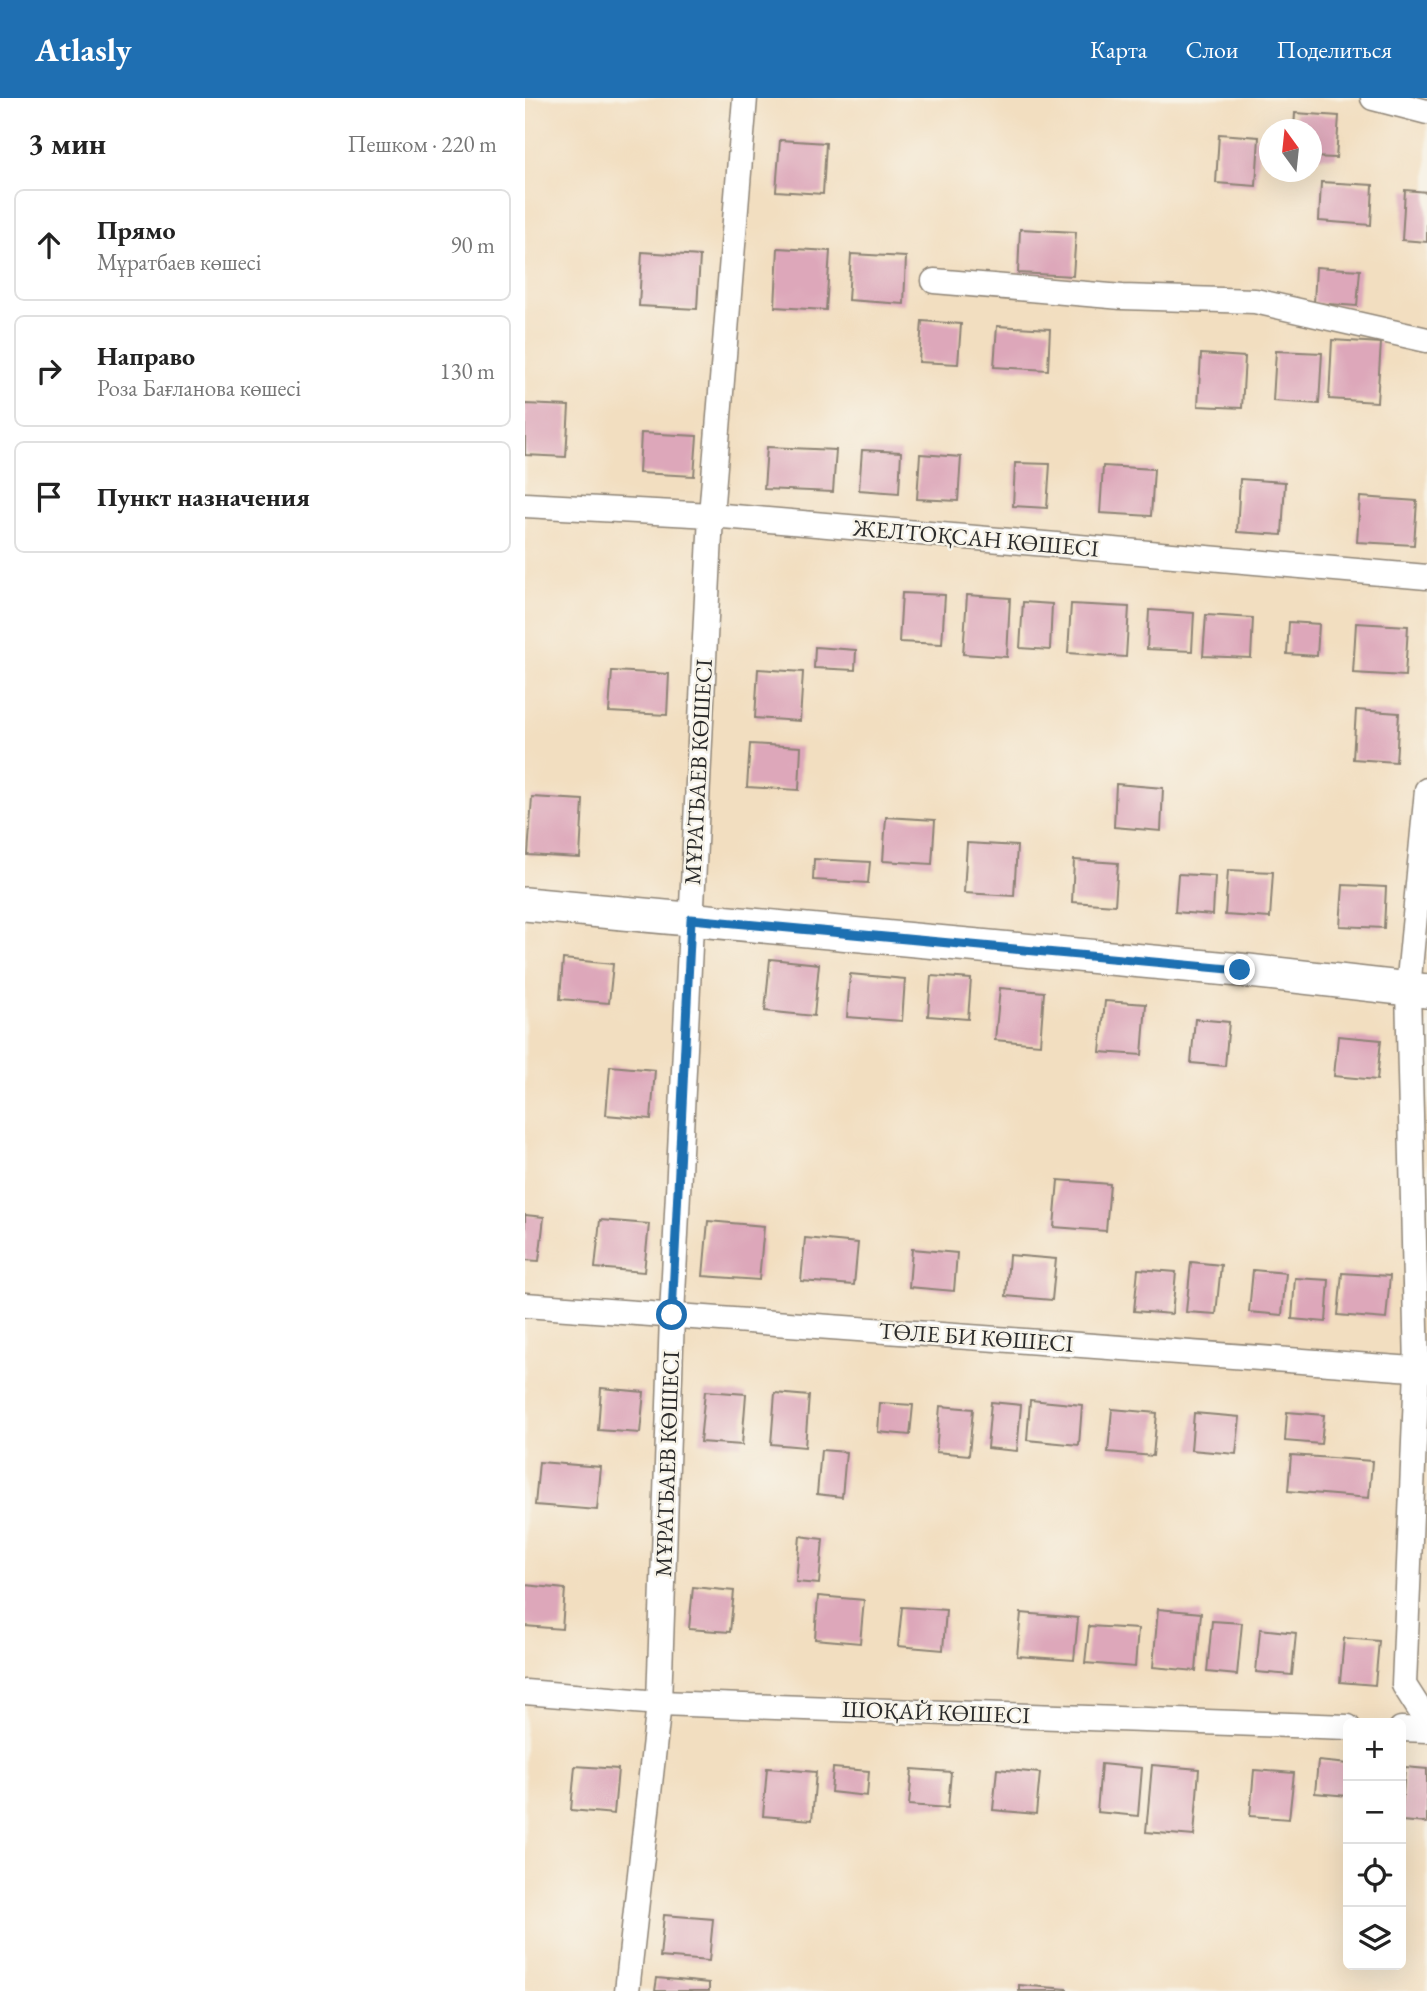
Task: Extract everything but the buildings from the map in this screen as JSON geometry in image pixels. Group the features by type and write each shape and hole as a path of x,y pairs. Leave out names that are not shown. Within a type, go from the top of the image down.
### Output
{"street":[{"name":"МҰРАТБАЕВ КӨШЕСІ","path":"627,1991 659,1703 672,1315 711,515 745,98"},
{"path":"1373,98 1427,112"},
{"path":"935,281 1122,297 1255,301 1427,340"},
{"name":"ЖЕЛТОҚСАН КӨШЕСІ","path":"525,505 711,515 1427,577"},
{"path":"1427,790 1417,990 1422,1370 1404,1685 1427,1721"},
{"path":"525,904 1240,970 1417,990"},
{"name":"ТӨЛЕ БИ КӨШЕСІ","path":"525,1305 1422,1370"},
{"name":"ШОҚАЙ КӨШЕСІ","path":"525,1692 659,1703 1343,1727"},
{"path":"1406,1729 1427,1730"}],"route":[{"path":"672,1315 691,919 1240,970"}]}
